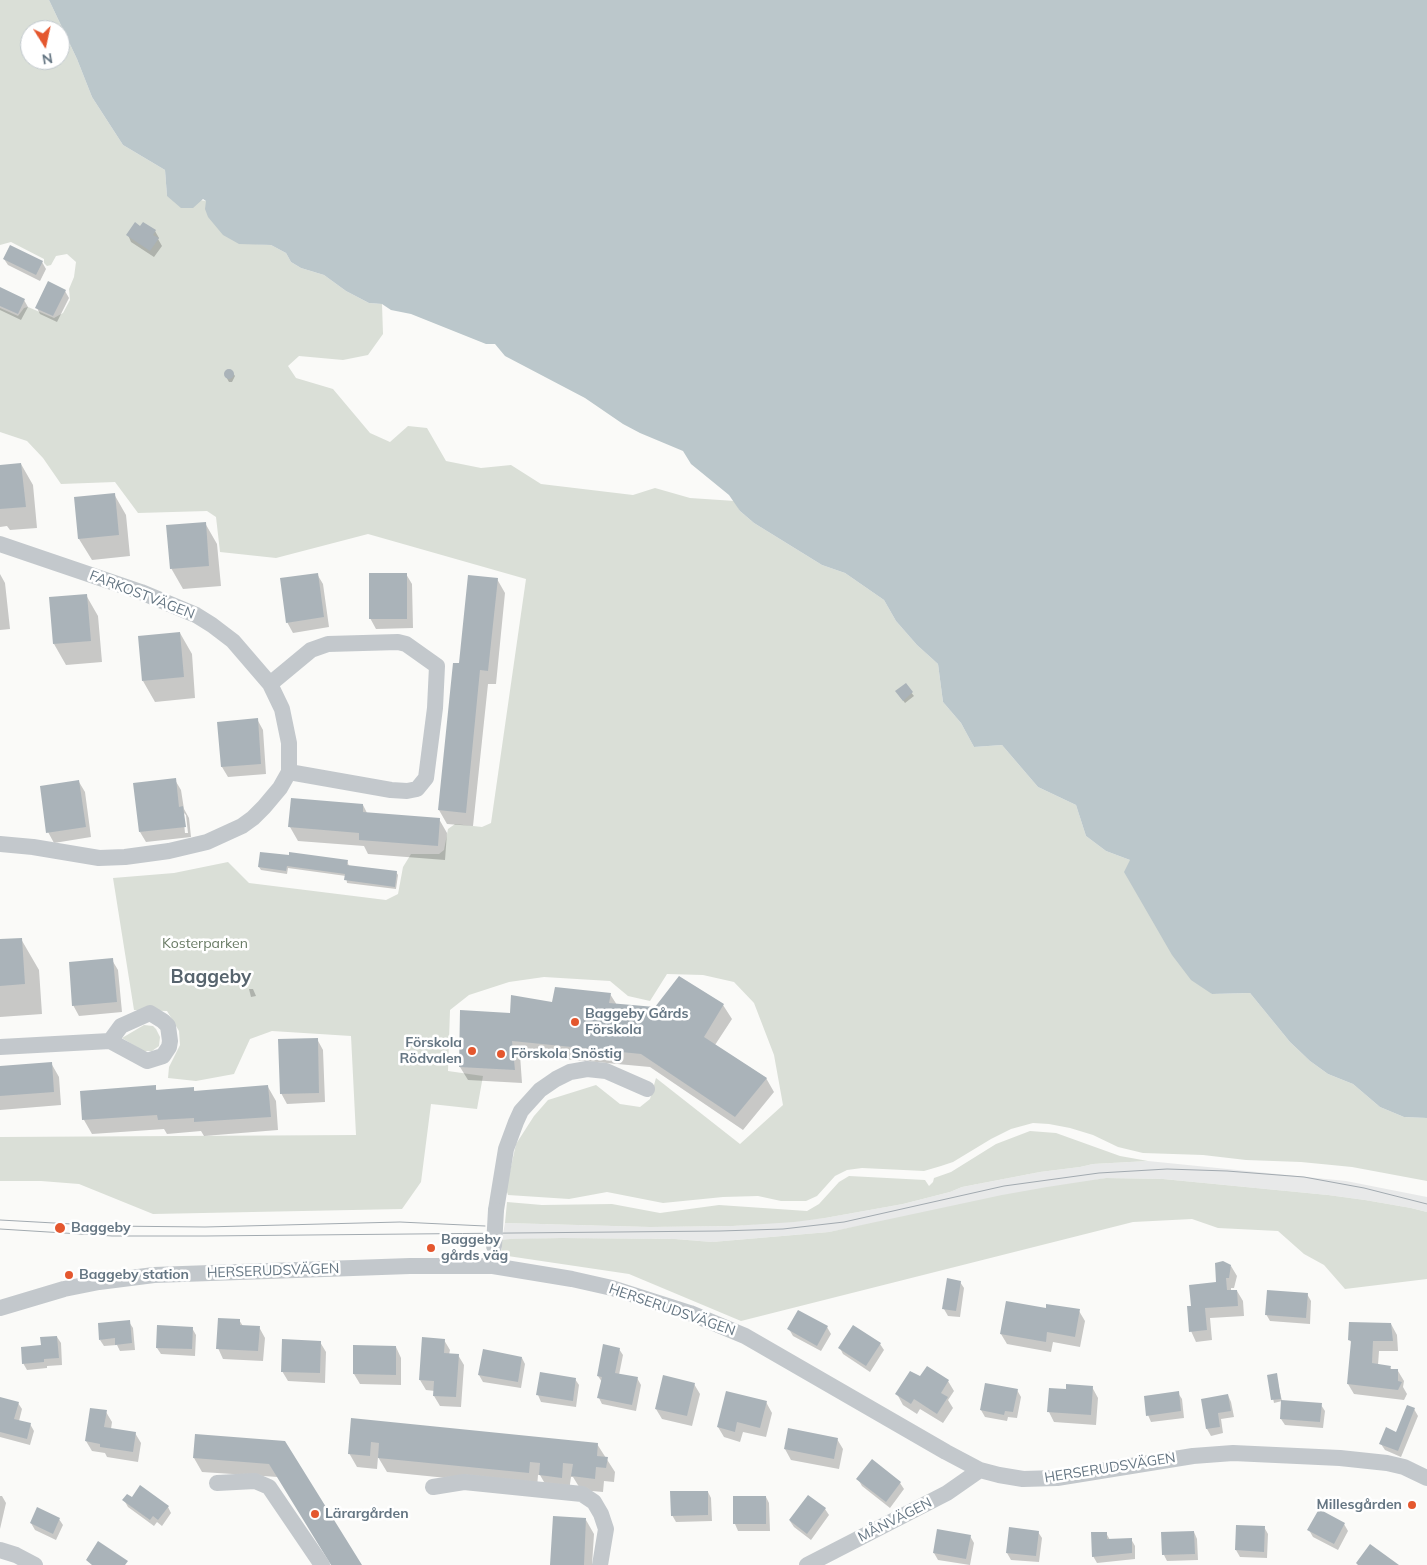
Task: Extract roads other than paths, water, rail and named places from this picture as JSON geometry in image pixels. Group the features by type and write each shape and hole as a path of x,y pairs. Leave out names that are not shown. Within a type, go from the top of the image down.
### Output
{"street":[{"name":"FARKOSTVÄGEN","path":"0,544 122,585 196,615 233,640 270,684 282,709 289,743 289,772"},
{"path":"0,844 33,847 99,858 125,857 168,851 207,842 232,831 253,818 280,788 289,772 391,790 407,791 417,789 426,778 435,708 437,666 406,644 398,642 328,644 311,650 270,684"},
{"path":"0,1046 110,1041"},
{"path":"493,1266 496,1210 506,1149 520,1111 540,1090 570,1072 588,1069 606,1071 647,1089"},
{"name":"HERSERUDSVÄGEN","path":"0,1308 64,1289 99,1282 154,1275 410,1266 493,1266 572,1279 612,1288 690,1313 745,1336 946,1452 980,1470 999,1475 1040,1480 1174,1458 1233,1453 1340,1458 1387,1463 1404,1467 1427,1478"},
{"name":"MÅNVÄGEN","path":"807,1565 947,1494 980,1470"},
{"path":"217,1483 255,1481 269,1487 322,1565"},
{"path":"433,1487 464,1482 582,1494 594,1502 601,1514 606,1529 600,1565"},
{"path":"0,1550 16,1555 35,1565"}],"tram line":[{"path":"0,1229 112,1236 783,1229 844,1222 1004,1186 1099,1173 1167,1169 1227,1171 1304,1177 1364,1188 1427,1204"},
{"path":"0,1220 108,1226 205,1227 400,1222 485,1226"}],"place":[{"name":"Baggeby Gårds Förskola","path":"575,1022"},
{"name":"Förskola Rödvalen","path":"472,1051"},
{"name":"Förskola Snöstig","path":"501,1054"},
{"name":"Baggeby","path":"60,1228"},
{"name":"Baggeby gårds väg","path":"431,1248"},
{"name":"Baggeby station","path":"69,1275"},
{"name":"Millesgården","path":"1412,1505"},
{"name":"Lärargården","path":"315,1514"}],"district":[{"name":"Baggeby","path":"211,977"}],"park label":[{"name":"Kosterparken","path":"205,944"}]}
